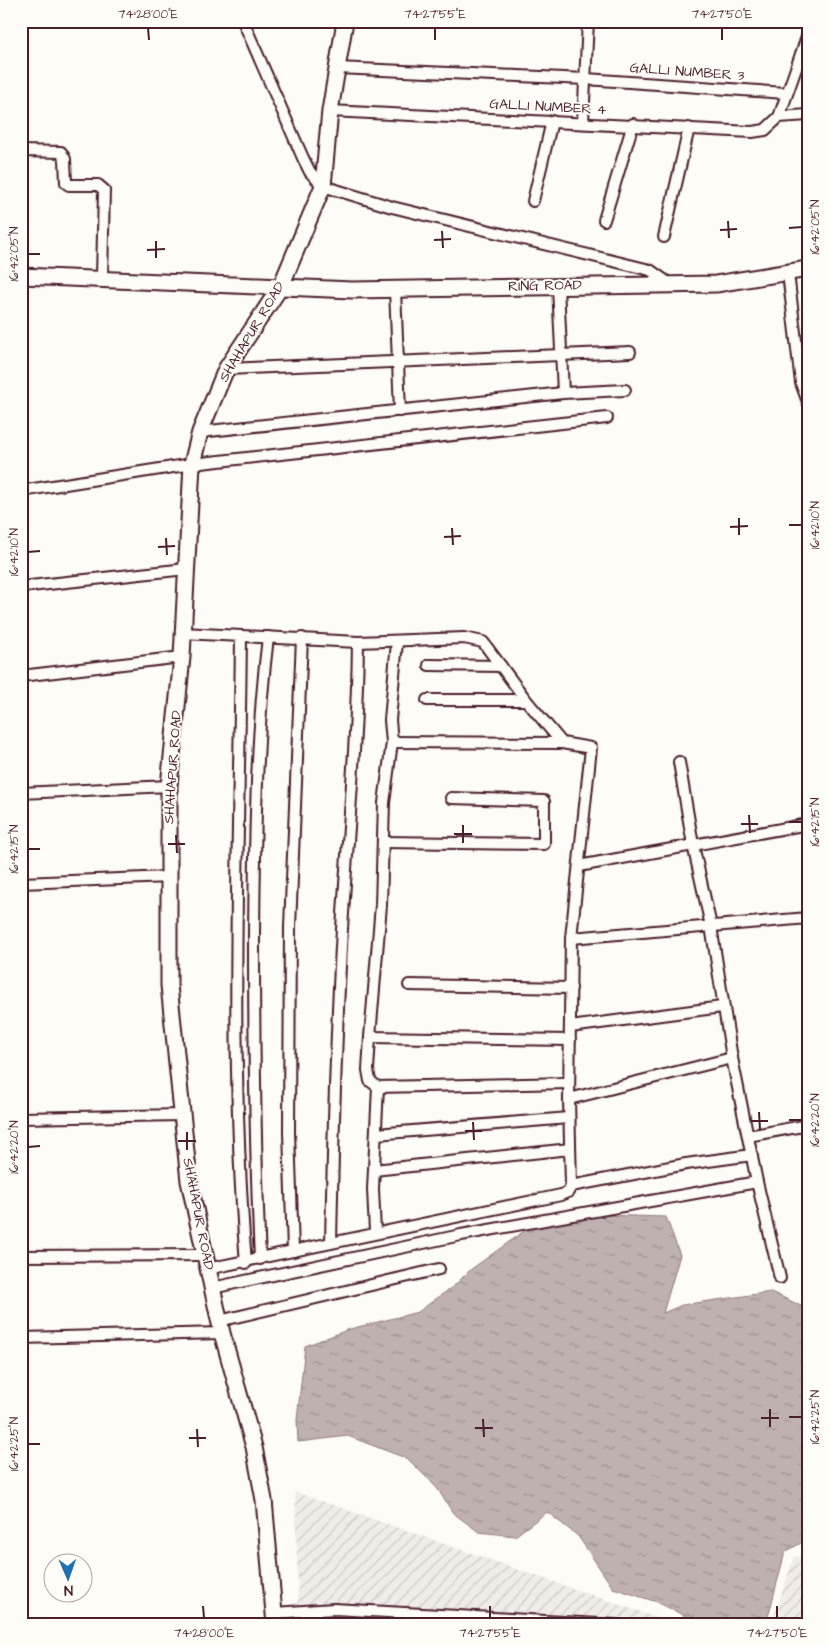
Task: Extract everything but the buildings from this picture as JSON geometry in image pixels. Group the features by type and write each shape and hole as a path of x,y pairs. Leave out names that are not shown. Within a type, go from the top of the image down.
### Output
{"main road":[{"name":"SHAHAPUR ROAD","path":"274,1619 264,1500 256,1456 220,1327 189,1181 169,985 169,786 182,657 192,464 200,432 226,369 281,286 323,186 330,110 345,21"},
{"name":"RING ROAD","path":"21,276 352,290 716,284 808,269"}],"street":[{"path":"243,21 302,158 310,172 323,186 392,207 650,270 670,284"},
{"path":"583,122 588,21"},
{"path":"808,34 779,117 808,115"},
{"name":"GALLI NUMBER 3","path":"337,68 586,79 786,93"},
{"name":"GALLI NUMBER 4","path":"330,110 633,124 752,132 764,130 779,117"},
{"path":"533,201 552,121"},
{"path":"604,220 633,124"},
{"path":"664,237 689,128"},
{"path":"21,151 61,152 65,158 66,183 69,185 98,185 104,190 102,278"},
{"path":"788,273 801,383 808,402"},
{"path":"558,286 563,394"},
{"path":"395,289 400,411"},
{"path":"226,369 398,360 630,352"},
{"path":"200,432 563,394 625,390"},
{"path":"21,491 192,464 607,418"},
{"path":"21,587 186,569"},
{"path":"182,632 358,642 464,638 483,642 526,700 562,743"},
{"path":"241,636 236,1083 238,1165 246,1263"},
{"path":"260,1259 255,1151 254,859 258,731 268,638"},
{"path":"293,1251 290,1132 290,927 302,638"},
{"path":"331,1243 340,967 351,779 358,716 358,642"},
{"path":"397,642 390,720 392,742 384,804 382,905 370,1037 369,1076 373,1086 378,1087 569,1083"},
{"path":"21,676 182,657"},
{"path":"429,665 502,666"},
{"path":"427,700 526,700"},
{"path":"21,1256 246,1263 375,1232 561,1195 568,1192 571,1186 569,1083 571,938 592,748 562,743 392,742"},
{"path":"679,762 693,845 711,926 722,1007 757,1182 780,1278"},
{"path":"21,793 169,786"},
{"path":"384,842 544,844 544,801 451,798"},
{"path":"579,866 808,824"},
{"path":"22,883 169,877"},
{"path":"571,938 808,918"},
{"path":"409,985 571,988"},
{"path":"570,1027 722,1007"},
{"path":"370,1037 570,1040"},
{"path":"569,1099 732,1058"},
{"path":"375,1232 374,1170 378,1087"},
{"path":"21,1118 182,1115"},
{"path":"376,1134 569,1118"},
{"path":"748,1136 808,1125"},
{"path":"374,1170 570,1149"},
{"path":"571,1186 686,1164 752,1155"},
{"path":"212,1288 461,1235 757,1182"},
{"path":"21,1338 220,1327 438,1269"},
{"path":"274,1619 334,1609 616,1625"}],"shaded area":[{"path":"295,1492 678,1625 299,1625"},
{"path":"808,1556 808,1625 771,1625 794,1557"}],"water":[{"path":"598,1215 666,1217 680,1255 663,1313 682,1305 771,1292 808,1309 808,1539 785,1552 767,1621 751,1625 703,1625 657,1602 613,1588 578,1536 547,1512 515,1536 479,1532 453,1513 437,1488 408,1459 348,1436 298,1442 297,1420 305,1346 350,1329 418,1312 455,1285 470,1270 537,1222"}]}
